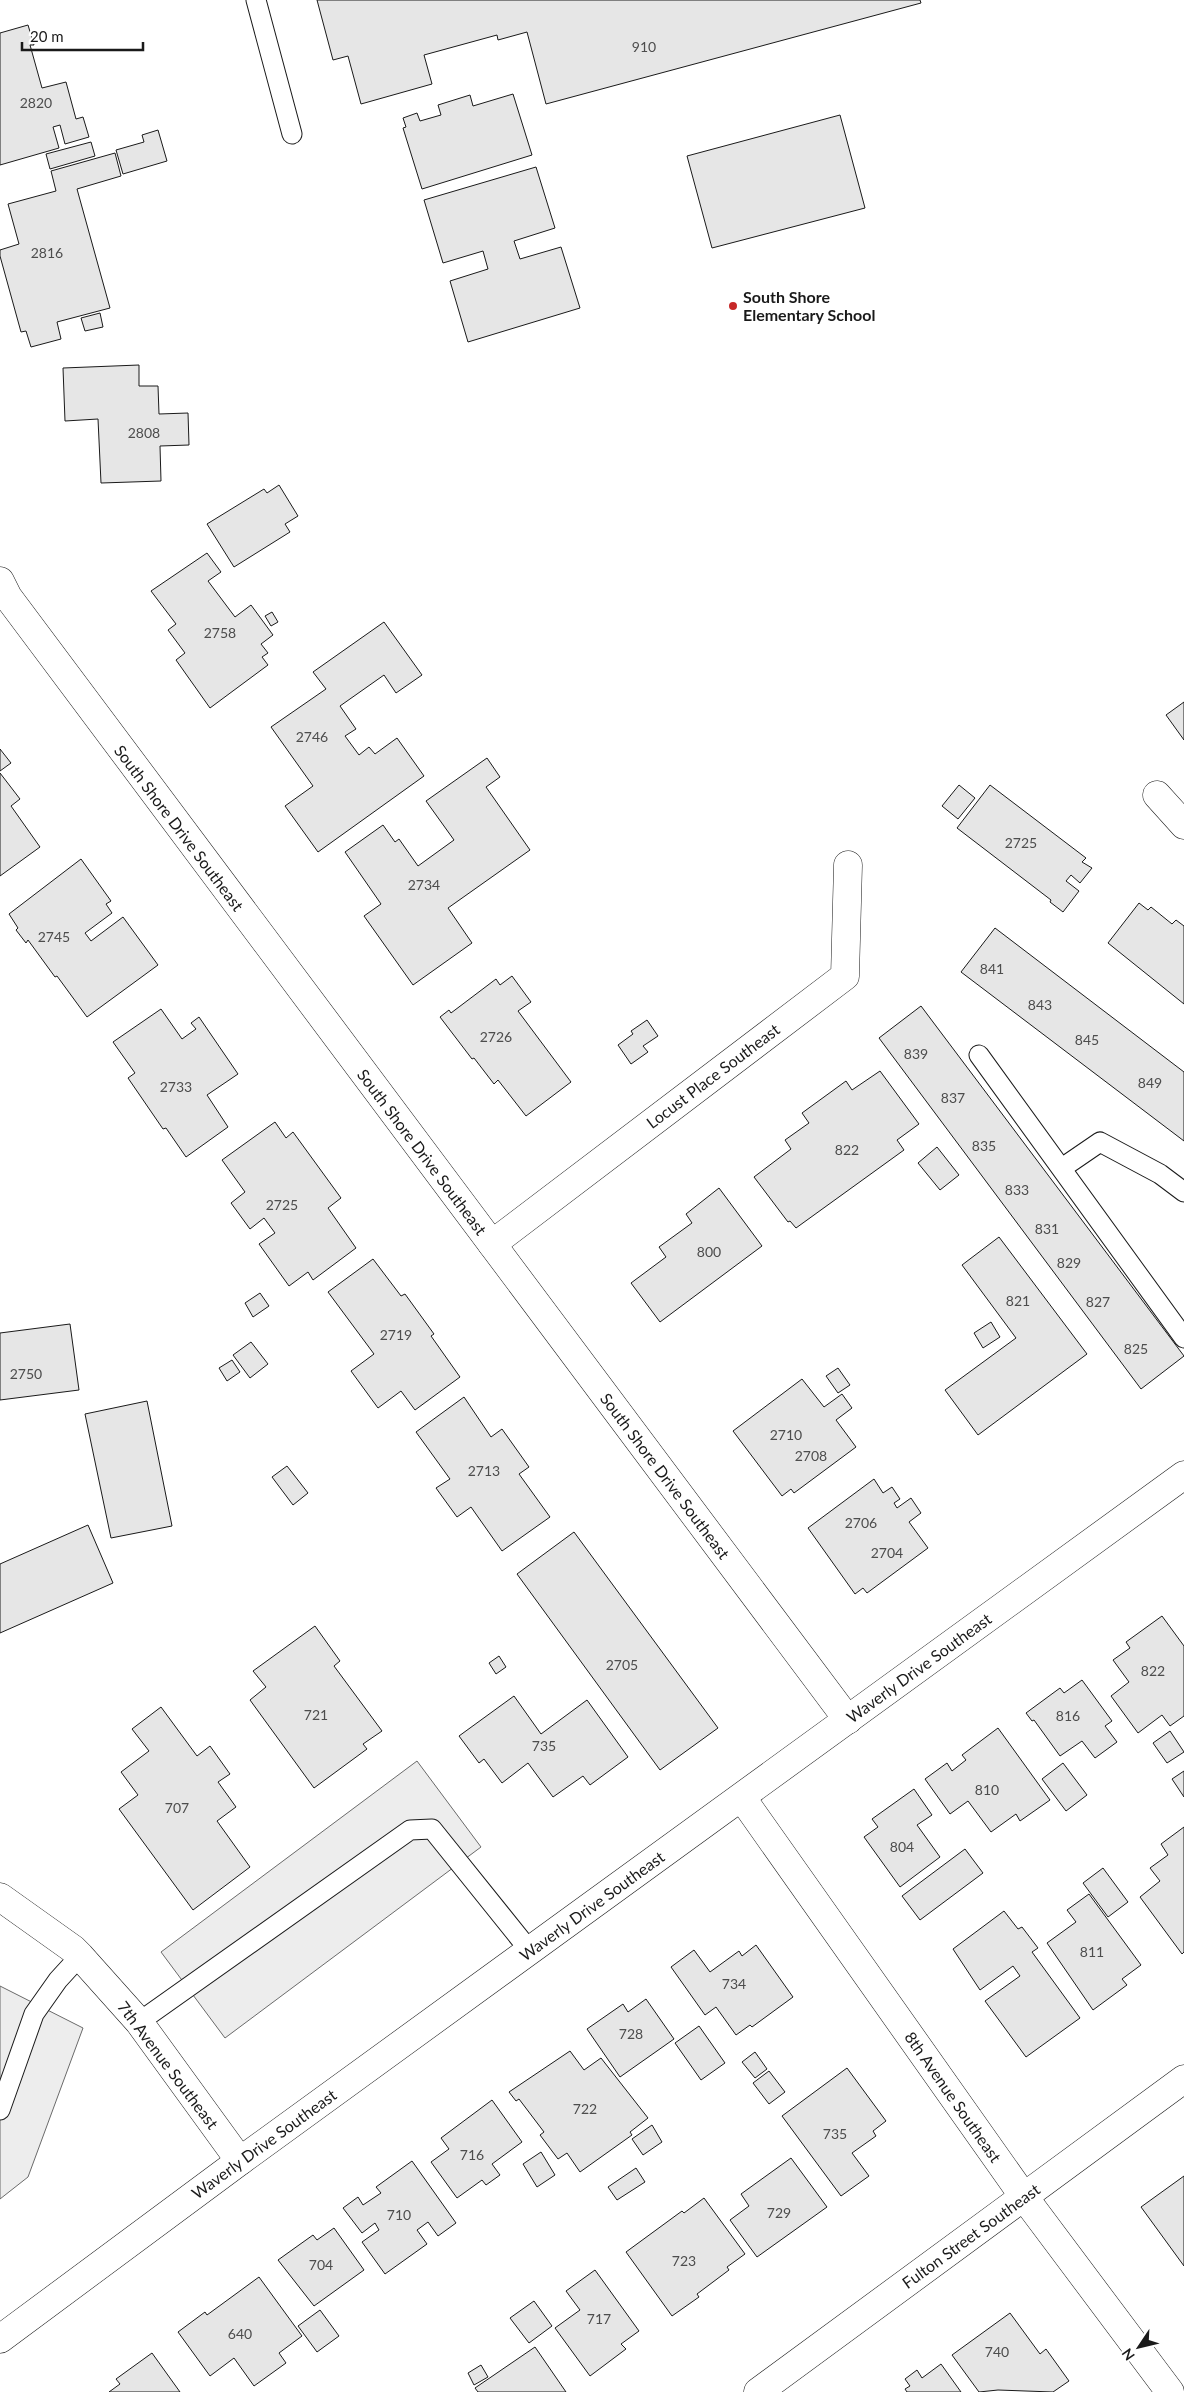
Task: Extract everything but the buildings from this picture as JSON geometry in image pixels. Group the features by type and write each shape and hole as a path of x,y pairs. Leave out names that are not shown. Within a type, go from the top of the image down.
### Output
{"street":[{"name":"South Shore Drive Southeast","path":"0,581 8,597 125,756 848,1720"},
{"path":"1157,795 1184,825"},
{"name":"Locust Place Southeast","path":"492,1244 845,976 848,865"},
{"name":"Waverly Drive Southeast","path":"0,2340 240,2161 742,1798 1184,1474"},
{"name":"8th Avenue Southeast","path":"742,1798 1024,2197 1170,2392"},
{"name":"7th Avenue Southeast","path":"0,1897 74,1948 140,2022 240,2161"},
{"name":"Fulton Street Southeast","path":"758,2392 1184,2079"}],"lane":[{"path":"256,0 292,134"},
{"path":"979,1055 1184,1338"},
{"path":"1062,1168 1100,1142 1160,1174 1184,1192"},
{"path":"140,2022 410,1830 432,1829 530,1951"},
{"path":"0,2110 34,2014 58,1980 80,1956"}],"shaded area":[{"path":"417,1761 481,1847 225,2038 161,1952"},
{"path":"0,1986 83,2028 28,2177 0,2199"}],"place":[{"name":"South Shore Elementary School","path":"733,306"}]}
